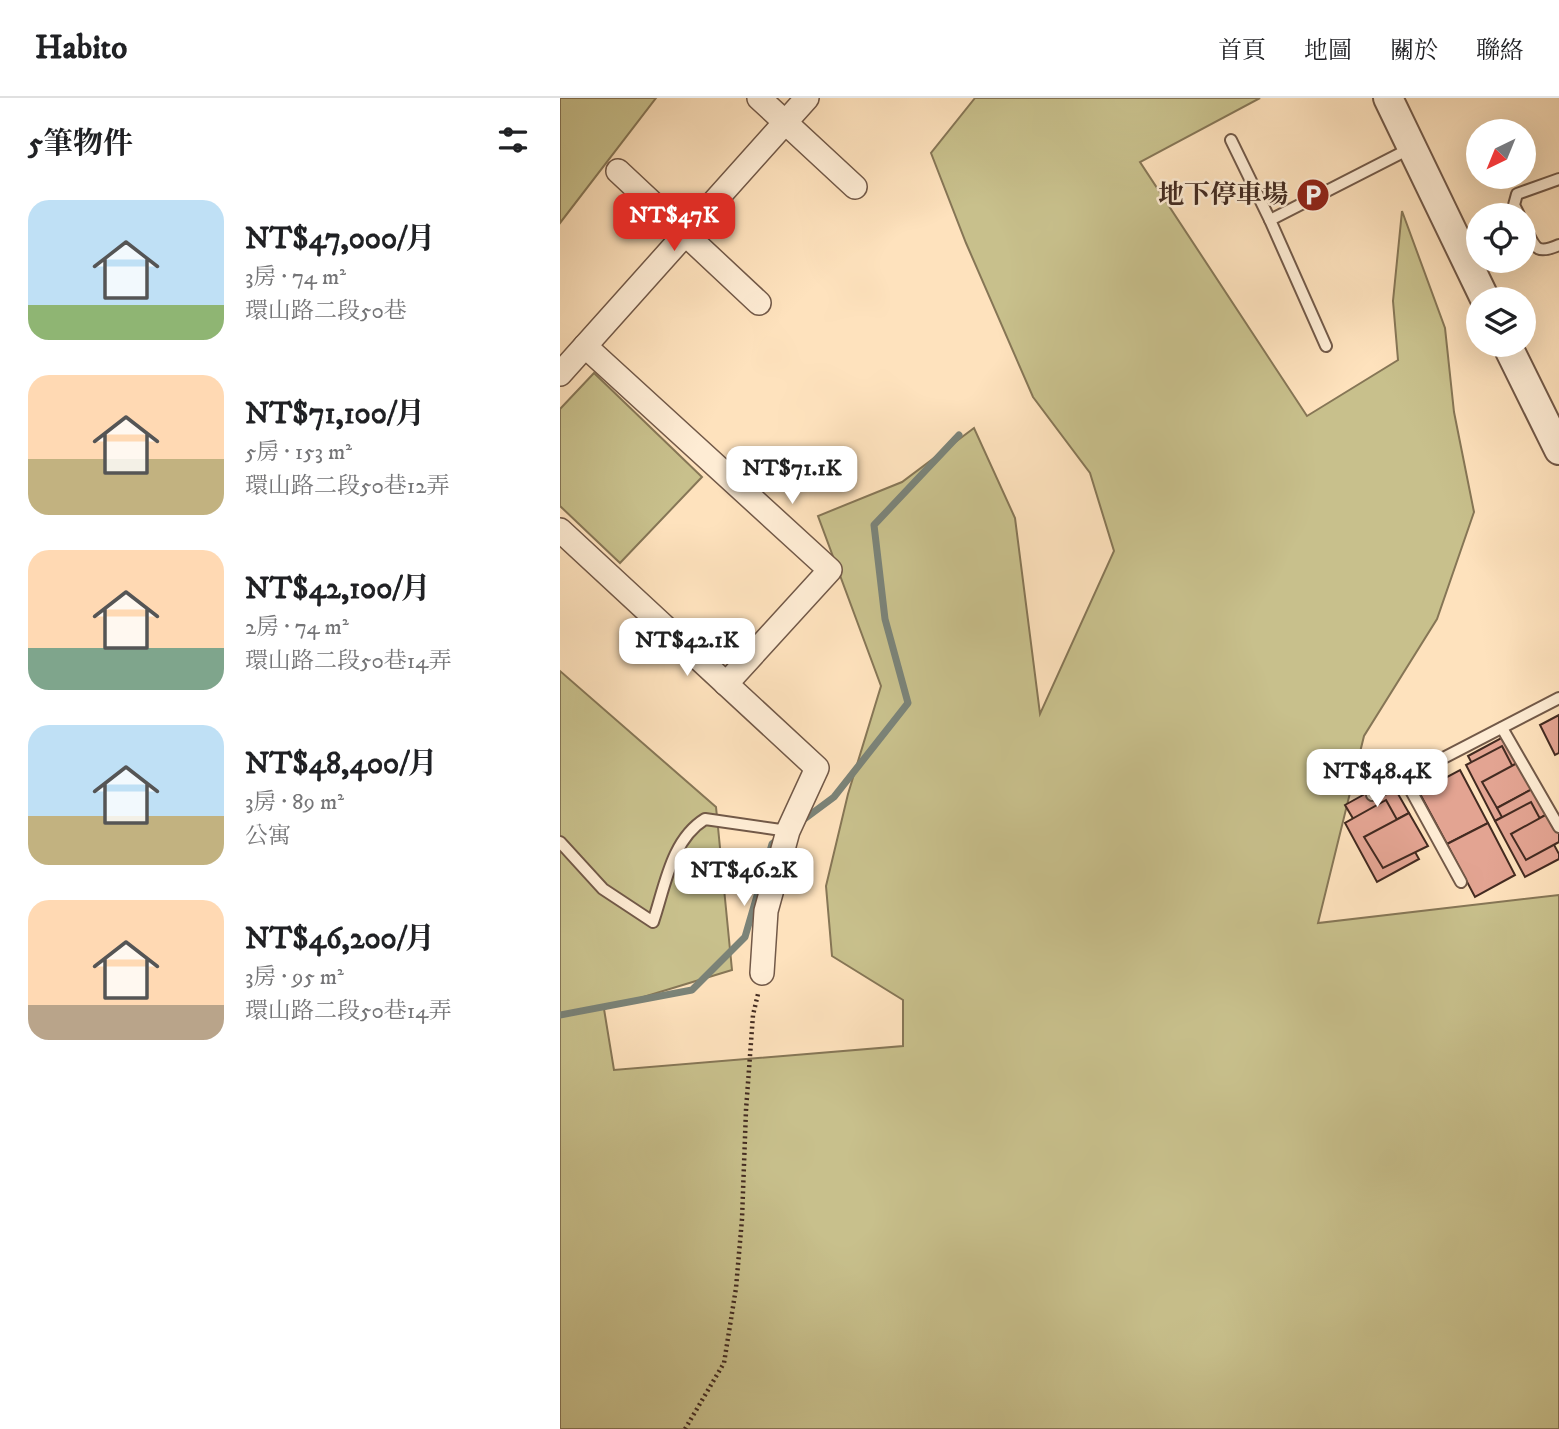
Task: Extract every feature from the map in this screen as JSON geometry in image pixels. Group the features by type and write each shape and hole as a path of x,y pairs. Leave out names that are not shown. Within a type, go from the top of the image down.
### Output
{"street":[{"path":"759,98 855,187"},
{"path":"560,374 807,98"},
{"path":"1388,98 1411,148 1466,247"},
{"path":"618,171 759,303"},
{"path":"585,346 830,570 726,684"},
{"path":"1513,357 1559,450"},
{"path":"560,530 817,768 785,842 766,911 762,973"}],"lane":[{"path":"1231,140 1326,346"},
{"path":"1270,220 1411,148"},
{"path":"1515,203 1517,194 1559,179"},
{"path":"1536,248 1545,250 1559,245"},
{"path":"1372,794 1559,698"},
{"path":"1502,728 1559,827"},
{"path":"1404,778 1461,881"},
{"path":"560,842 603,889 653,922 675,853 693,826 705,819 785,842"}],"path":[{"path":"685,1429 724,1363 737,1275 753,1015 762,973"}],"shaded area":[{"path":"560,98 656,98 560,223"},
{"path":"975,98 1260,98 1140,162 1307,416 1398,360 1393,301 1402,211 1445,328 1454,412 1474,512 1437,619 1364,736 1318,923 1559,895 1559,1429 560,1429 560,671 716,807 732,970 604,1009 614,1070 903,1046 903,1000 832,956 826,886 848,794 881,686 818,516 902,482 974,428 1015,518 1040,714 1114,551 1090,473 1033,397 966,243 931,153"},
{"path":"594,373 702,477 620,563 560,506 560,409"}],"building":[{"path":"1559,715 1559,753 1555,755 1540,725"},
{"path":"1505,736 1519,762 1482,782 1468,756"},
{"path":"1502,746 1531,802 1495,821 1466,765"},
{"path":"1519,762 1534,788 1497,808 1482,782"},
{"path":"1460,770 1488,823 1447,844 1419,792"},
{"path":"1390,780 1409,813 1364,837 1345,805"},
{"path":"1534,788 1549,813 1511,834 1497,808"},
{"path":"1386,800 1419,859 1377,882 1345,823"},
{"path":"1531,802 1559,854 1559,859 1525,877 1495,821"},
{"path":"1409,813 1428,846 1383,868 1364,837"},
{"path":"1549,813 1559,832 1559,842 1526,860 1511,834"},
{"path":"1488,823 1515,875 1475,897 1447,844"}],"waterway":[{"path":"799,823 834,797 908,703 885,619 874,525 959,435"},
{"path":"560,1015 692,990 745,937 772,844 778,839"}],"place":[{"name":"地下停車場","path":"1313,195"}]}
